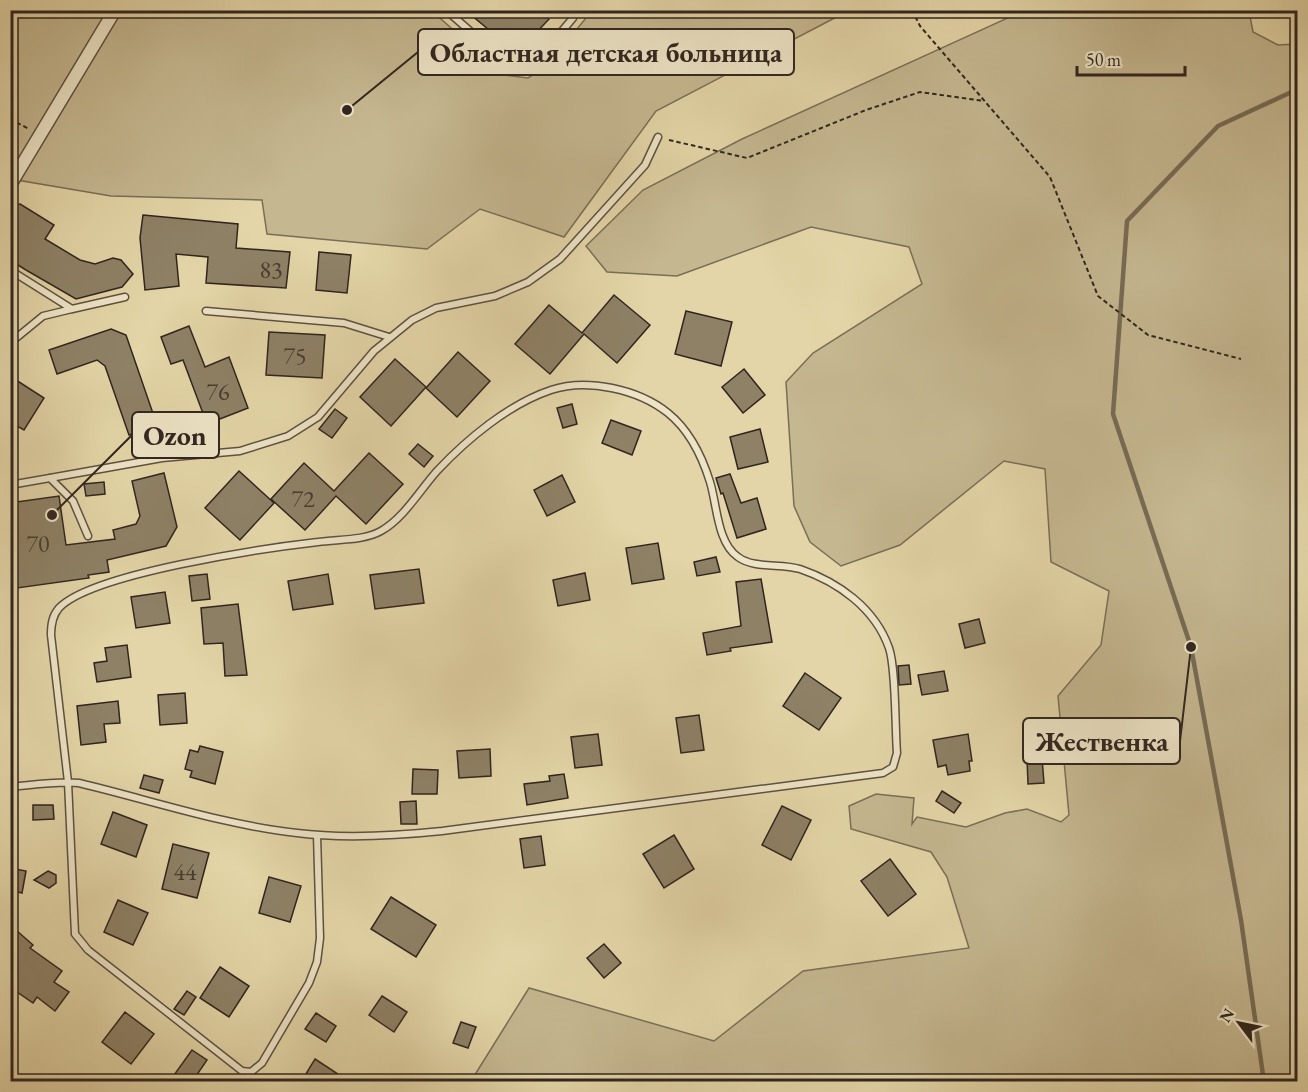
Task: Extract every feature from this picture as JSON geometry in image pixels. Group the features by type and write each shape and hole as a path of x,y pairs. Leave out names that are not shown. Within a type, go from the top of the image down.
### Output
{"street":[{"path":"10,185 115,10"}],"lane":[{"path":"446,10 510,66 533,66 573,18 573,10"},
{"path":"10,485 153,459 240,451 288,436 330,405 359,368 389,338 412,320 436,308 495,296 544,272 560,259 645,165 658,137"},
{"path":"10,270 72,309"},
{"path":"10,343 43,316 125,297"},
{"path":"206,311 344,323 389,338"},
{"path":"10,787 68,782 267,829 317,835 378,836 420,833 883,773 892,767 897,753 890,650 872,618 860,604 834,584 794,567 755,564 734,554 724,538 711,484 701,457 683,429 668,413 653,403 621,391 590,386 567,386 550,390 529,400 484,430 448,460 395,520 374,534 294,544 132,575 66,602 57,609 51,626 68,782 75,934 80,943 247,1073 256,1070 267,1056 309,983 317,962 320,938 317,835"},
{"path":"50,478 73,501 88,536"}],"path":[{"path":"912,10 920,26 1050,177 1098,296 1148,335 1240,359"},
{"path":"658,137 747,158 866,110 920,92 984,101"},
{"path":"10,119 40,136"}],"shaded area":[{"path":"10,11 432,11 504,75 528,78 546,67 586,18 586,11 848,11 656,111 564,237 480,209 427,249 267,234 262,200 111,196 11,179"},
{"path":"1023,11 1249,11 1253,32 1278,45 1297,44 1297,1081 471,1081 529,988 714,1041 803,971 969,948 947,877 931,852 851,829 849,806 876,794 914,798 912,824 917,817 966,827 1005,813 1027,809 1061,822 1069,815 1058,696 1101,645 1109,591 1051,562 1045,469 1004,461 900,545 841,566 810,542 794,506 786,382 813,353 922,284 909,247 811,227 677,276 607,272 586,246 643,190 742,139"}],"building":[{"path":"465,10 539,10 549,19 517,53"},
{"path":"20,204 54,225 45,239 80,260 95,264 113,258 121,260 133,274 122,287 76,299 26,270 10,260 10,212 14,205"},
{"path":"143,215 238,224 236,248 290,252 286,288 206,283 208,257 176,254 179,286 145,290 140,238"},
{"path":"319,252 351,255 347,293 316,290"},
{"path":"614,295 650,325 617,363 584,334 550,374 515,344 549,305 582,333"},
{"path":"686,311 732,322 721,366 675,354"},
{"path":"189,326 205,367 229,357 248,408 207,424 183,360 171,364 161,337"},
{"path":"111,329 126,335 157,425 129,435 105,366 97,360 57,374 49,350"},
{"path":"269,332 325,335 322,378 266,375"},
{"path":"458,352 490,381 457,417 426,388"},
{"path":"395,359 426,387 391,426 360,397"},
{"path":"744,369 765,395 743,413 722,387"},
{"path":"16,380 44,398 24,430 10,422 10,389"},
{"path":"572,404 577,424 563,428 557,408"},
{"path":"335,409 347,418 332,438 319,429"},
{"path":"611,420 641,431 632,455 602,443"},
{"path":"760,429 768,462 738,469 730,437"},
{"path":"418,444 433,456 424,467 409,454"},
{"path":"369,453 403,484 366,524 336,496 305,530 271,499 304,463 334,491"},
{"path":"239,471 274,503 240,540 205,508"},
{"path":"164,473 177,527 166,546 107,560 109,572 88,575 89,578 10,589 10,503 59,496 66,545 115,539 113,530 136,524 140,516 132,481"},
{"path":"730,474 741,503 757,498 766,529 737,538 716,478"},
{"path":"562,475 575,502 547,516 534,490"},
{"path":"104,482 105,494 86,496 84,484"},
{"path":"658,543 664,579 632,584 626,548"},
{"path":"716,557 720,572 697,576 694,562"},
{"path":"419,569 424,603 375,609 370,575"},
{"path":"585,573 590,600 558,606 553,580"},
{"path":"207,574 210,599 192,601 189,576"},
{"path":"328,574 333,604 293,610 288,581"},
{"path":"761,579 772,642 730,648 731,651 707,655 703,633 741,626 736,582"},
{"path":"165,592 170,623 136,628 131,597"},
{"path":"238,604 247,675 225,676 223,643 204,644 201,608"},
{"path":"979,619 985,643 965,648 959,624"},
{"path":"127,645 131,677 97,682 94,663 107,661 105,648"},
{"path":"909,665 911,684 899,685 898,666"},
{"path":"944,671 948,691 922,695 918,675"},
{"path":"805,673 841,698 819,730 783,706"},
{"path":"185,693 187,723 160,725 158,695"},
{"path":"118,701 120,723 104,724 106,742 81,745 77,706"},
{"path":"699,715 704,750 681,753 676,718"},
{"path":"598,734 602,765 575,768 571,737"},
{"path":"968,734 972,761 969,761 970,771 948,775 946,765 938,767 933,740"},
{"path":"200,746 223,752 215,784 190,777 192,771 185,769 190,750 198,752"},
{"path":"490,749 491,776 459,778 457,751"},
{"path":"1042,758 1044,783 1028,784 1027,759"},
{"path":"413,769 438,770 437,794 412,794"},
{"path":"564,774 568,798 527,805 524,784 550,781 549,776"},
{"path":"144,775 163,780 159,793 140,788"},
{"path":"942,791 961,803 954,813 936,801"},
{"path":"416,801 417,824 401,824 400,802"},
{"path":"33,805 53,805 54,819 33,820"},
{"path":"782,806 811,820 791,860 762,845"},
{"path":"113,812 147,825 136,857 101,844"},
{"path":"674,835 694,869 664,888 643,854"},
{"path":"541,836 545,865 524,868 520,839"},
{"path":"173,844 209,853 197,898 162,889"},
{"path":"890,859 916,894 888,916 861,881"},
{"path":"10,868 26,871 22,893 10,890"},
{"path":"48,871 56,875 56,883 49,888 34,880"},
{"path":"269,877 301,886 290,922 259,913"},
{"path":"391,897 436,925 416,957 371,929"},
{"path":"118,900 148,913 133,945 104,932"},
{"path":"16,930 33,945 30,948 62,971 54,982 69,992 55,1011 37,997 33,1003 10,987 10,937"},
{"path":"604,944 621,963 604,978 587,958"},
{"path":"220,967 249,986 229,1017 200,998"},
{"path":"187,991 196,997 184,1015 174,1009"},
{"path":"382,996 407,1012 394,1032 369,1015"},
{"path":"125,1012 154,1034 131,1064 102,1042"},
{"path":"316,1013 336,1026 326,1042 305,1029"},
{"path":"461,1022 476,1027 468,1048 453,1043"},
{"path":"192,1050 207,1060 192,1082 169,1082"},
{"path":"315,1059 350,1082 301,1082"}],"waterway":[{"path":"1264,1082 1241,920 1191,647 1113,414 1127,221 1218,126 1298,89"}],"place":[{"name":"Областная детская больница","path":"347,110"},
{"name":"Ozon","path":"52,515"},
{"name":"Жественка","path":"1191,647"}]}
